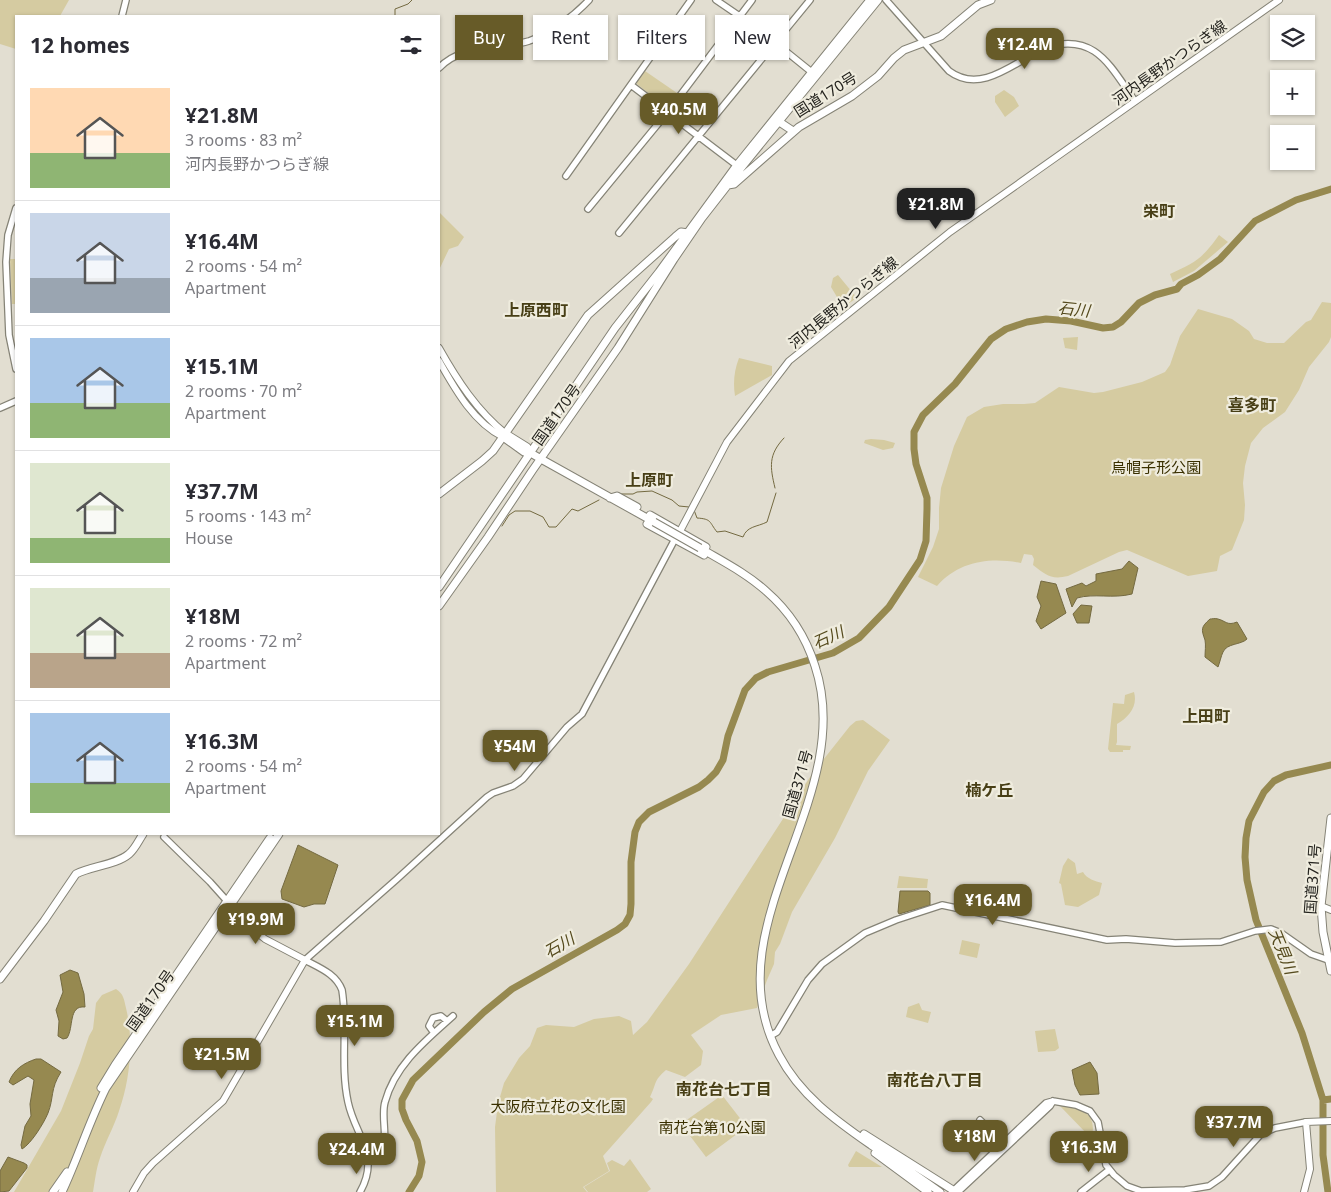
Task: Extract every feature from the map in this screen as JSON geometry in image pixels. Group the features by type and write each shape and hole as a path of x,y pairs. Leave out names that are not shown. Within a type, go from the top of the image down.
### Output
{"highway":[{"name":"国道170号","path":"440,586 615,328 738,167 870,0"},
{"name":"国道170号","path":"814,73 878,0"},
{"name":"国道170号","path":"728,185 734,184 793,132 852,96 878,76 904,50 947,32 978,5 991,0"},
{"path":"777,120 793,132"},
{"name":"国道170号","path":"440,605 618,348 689,233 728,185 738,167"},
{"name":"国道170号","path":"440,493 493,451 588,314 675,236 682,232 689,233"},
{"name":"国道371号","path":"505,436 527,447 530,452 700,548 752,580 767,592 787,613 810,650 818,672 824,704 823,745 810,795 782,876 762,948 760,991 764,1015 770,1036 779,1056 795,1081 816,1103 835,1119 940,1192"},
{"path":"617,496 741,567 748,572 752,580 743,578 616,505 610,498 617,496"},
{"name":"国道371号","path":"1331,818 1321,906 1323,932 1331,971"},
{"path":"0,979 44,921 76,874 123,859 131,853 142,835"},
{"name":"国道170号","path":"58,1192 69,1173 80,1134 102,1086 229,903 273,835"},
{"name":"国道170号","path":"229,903 279,835"},
{"path":"816,1103 838,1126 928,1192"},
{"path":"835,1119 856,1129 955,1192"},
{"path":"53,1192 69,1173"},
{"path":"64,1192 69,1173"}],"main road":[{"name":"河内長野かつらぎ線","path":"675,539 727,442 788,362 950,232 1279,0"},
{"path":"440,350 470,397 505,436"},
{"path":"440,363 472,412 495,433 505,436"},
{"path":"133,1192 144,1173 222,1101 305,960 254,930 229,903"},
{"path":"1321,906 1331,910"},
{"path":"1304,1192 1310,1169 1306,1122 1330,1121"}],"street":[{"path":"122,15 126,0"},
{"path":"440,67 454,56 467,51 530,40 554,28 578,12 589,0"},
{"path":"566,176 691,0"},
{"path":"716,0 739,15 752,0"},
{"path":"789,27 810,0"},
{"path":"886,0 949,71 960,78 971,81 990,77 1044,48 1068,44 1080,45 1095,51 1103,57 1135,101"},
{"path":"588,209 667,113 715,48"},
{"path":"789,53 814,73"},
{"path":"619,233 762,60"},
{"path":"631,85 738,167"},
{"path":"15,211 3,262 9,335 15,363"},
{"path":"0,408 15,401"},
{"path":"360,1192 367,1176 368,1162 365,1144 351,1112 346,1094 342,990 334,978 305,960 487,797 514,786 523,779 567,727 582,714 675,539"},
{"path":"164,837 229,903"},
{"path":"770,1036 777,1032 808,980 822,964 865,934 896,920 942,905 1107,940 1134,939 1174,943 1220,942 1258,931 1277,930 1311,954 1330,961"},
{"path":"434,1033 429,1026 433,1018 441,1016 447,1021"},
{"path":"368,1162 378,1158 384,1149 386,1142 383,1112 387,1095 394,1081 408,1058 453,1016"},
{"path":"955,1192 1046,1103 1053,1102 1084,1107 1095,1117 1098,1122 1106,1165 1109,1170 1127,1186 1141,1191 1199,1189 1209,1186 1222,1177 1262,1134 1275,1128 1306,1122"},
{"path":"980,1120 1005,1145"},
{"path":"1081,1192 1109,1170"}],"green space":[{"path":"0,0 69,0 61,15 15,15 15,49 0,44"},
{"path":"645,71 677,93 667,106 664,106 637,84 637,80"},
{"path":"1004,90 1014,97 1019,106 1005,117 995,102 995,96"},
{"path":"440,213 464,237 458,246 449,249 440,268"},
{"path":"1219,235 1228,242 1194,271 1173,282 1170,274 1198,259 1208,250"},
{"path":"10,259 15,259 15,304 12,304"},
{"path":"838,275 857,298 843,307 831,287 833,278"},
{"name":"烏帽子形公園","path":"1322,302 1331,303 1331,337 1309,367 1299,390 1285,412 1263,428 1251,443 1243,483 1244,520 1232,550 1220,556 1217,571 1188,576 1127,550 1062,577 1053,577 1045,574 1033,565 1034,559 1032,555 1024,554 1021,563 987,561 965,566 955,571 937,586 918,577 933,547 939,529 941,488 954,446 967,417 984,407 1003,404 1035,403 1059,387 1094,393 1103,392 1142,382 1165,372 1170,365 1180,336 1198,309 1232,319 1249,331 1254,339 1267,343 1284,343 1306,322 1311,320"},
{"path":"1078,337 1077,350 1065,348 1063,338"},
{"path":"739,358 772,366 772,375 735,396 734,377"},
{"path":"871,439 895,443 893,448 883,450 864,443 865,440"},
{"path":"1134,692 1135,702 1132,711 1117,724 1116,745 1131,746 1130,750 1110,752 1108,749 1113,703 1124,704 1125,695"},
{"name":"大阪府立花の文化園","path":"863,720 890,740 868,771 835,838 792,912 775,952 774,964 757,1008 721,1015 691,1035 703,1051 701,1065 685,1077 666,1070 659,1077 650,1097 653,1099 651,1102 603,1156 609,1171 583,1187 587,1192 496,1192 495,1127 498,1104 504,1083 519,1058 530,1046 537,1028 546,1025 574,1027 594,1019 619,1016 631,1021 633,1035 647,1022 689,964 812,774 850,726 856,721"},
{"path":"1068,858 1075,863 1077,874 1083,872 1089,878 1102,883 1099,895 1078,907 1065,905 1061,884 1059,883 1063,866"},
{"path":"899,876 928,879 927,888 897,888"},
{"path":"962,940 980,944 977,958 959,954"},
{"path":"116,989 123,997 128,1021 130,1060 123,1099 115,1123 104,1146 93,1192 14,1192 61,1111 93,1029 96,1003 102,995"},
{"path":"919,1003 922,1010 931,1012 928,1023 906,1017 908,1007"},
{"path":"1055,1029 1059,1048 1055,1051 1038,1052 1035,1031"},
{"name":"南花台第10公園","path":"722,1095 746,1126 706,1157 681,1124"},
{"path":"1060,1105 1081,1110 1090,1117 1093,1128 1092,1137 1088,1135"},
{"path":"856,1151 882,1167 849,1167 848,1165"},
{"path":"630,1159 651,1189 647,1192 588,1192 584,1187 610,1171 607,1163 612,1160 624,1166"}],"shaded area":[{"path":"1129,561 1138,568 1132,594 1077,598 1072,607 1066,589 1082,583 1086,586 1096,581 1096,574 1122,569"},
{"path":"1041,581 1056,584 1066,613 1041,629 1036,621 1041,606 1037,597"},
{"path":"1081,605 1092,606 1089,623 1077,623 1073,614"},
{"path":"1210,619 1229,623 1237,622 1247,639 1225,649 1218,667 1205,657 1203,628"},
{"path":"298,845 338,865 325,904 314,904 304,907 282,899 281,891"},
{"path":"900,891 928,891 930,893 930,905 899,914"},
{"path":"70,970 78,973 84,994 85,1007 80,1007 76,1010 72,1018 69,1034 67,1038 63,1039 58,1036 59,1021 56,1010 63,992 60,975"},
{"path":"36,1059 41,1059 61,1072 55,1083 50,1108 46,1117 33,1138 22,1149 21,1145 25,1126 31,1116 30,1104 34,1080 28,1076 13,1085 9,1082 20,1067"},
{"path":"1090,1062 1097,1073 1099,1094 1080,1095 1075,1085 1072,1070"},
{"path":"8,1157 24,1163 27,1165 27,1168 9,1191 0,1192 0,1171"}],"waterway":[{"path":"395,15 395,9 408,4 412,0"},
{"name":"石川","path":"409,1192 419,1176 422,1162 417,1141 402,1109 402,1100 413,1080 484,1012 512,989 625,924 630,915 631,862 635,832 639,822 649,812 699,787 716,772 723,760 728,736 745,690 756,678 768,672 833,653 859,638 889,607 920,560 926,541 927,498 916,464 914,432 923,415 955,384 991,339 1006,329 1027,322 1046,319 1071,321 1103,328 1113,327 1121,322 1139,303 1155,295 1177,289 1181,284 1198,275 1220,259 1255,221 1296,200 1331,189"},
{"path":"775,488 771,467 775,450 784,438"},
{"path":"620,494 652,491 672,500 679,506 689,507"},
{"path":"694,510 697,518 708,520 717,532 725,531 743,537 750,529 767,522 776,493"},
{"path":"502,526 509,515 515,511 530,511 543,517 549,527 556,527 572,509 578,511 599,500"},
{"name":"天見川","path":"1328,1192 1323,1155 1323,1100 1302,1033 1256,920 1247,880 1245,857 1249,821 1264,792 1274,781 1286,775 1331,765"},
{"path":"1323,1100 1331,1099"}],"district":[{"name":"栄町","path":"1159,211"},
{"name":"上原西町","path":"536,310"},
{"name":"喜多町","path":"1252,405"},
{"name":"上原町","path":"649,480"},
{"name":"上田町","path":"1206,716"},
{"name":"楠ケ丘","path":"989,790"},
{"name":"南花台八丁目","path":"935,1080"},
{"name":"南花台七丁目","path":"724,1089"}]}
